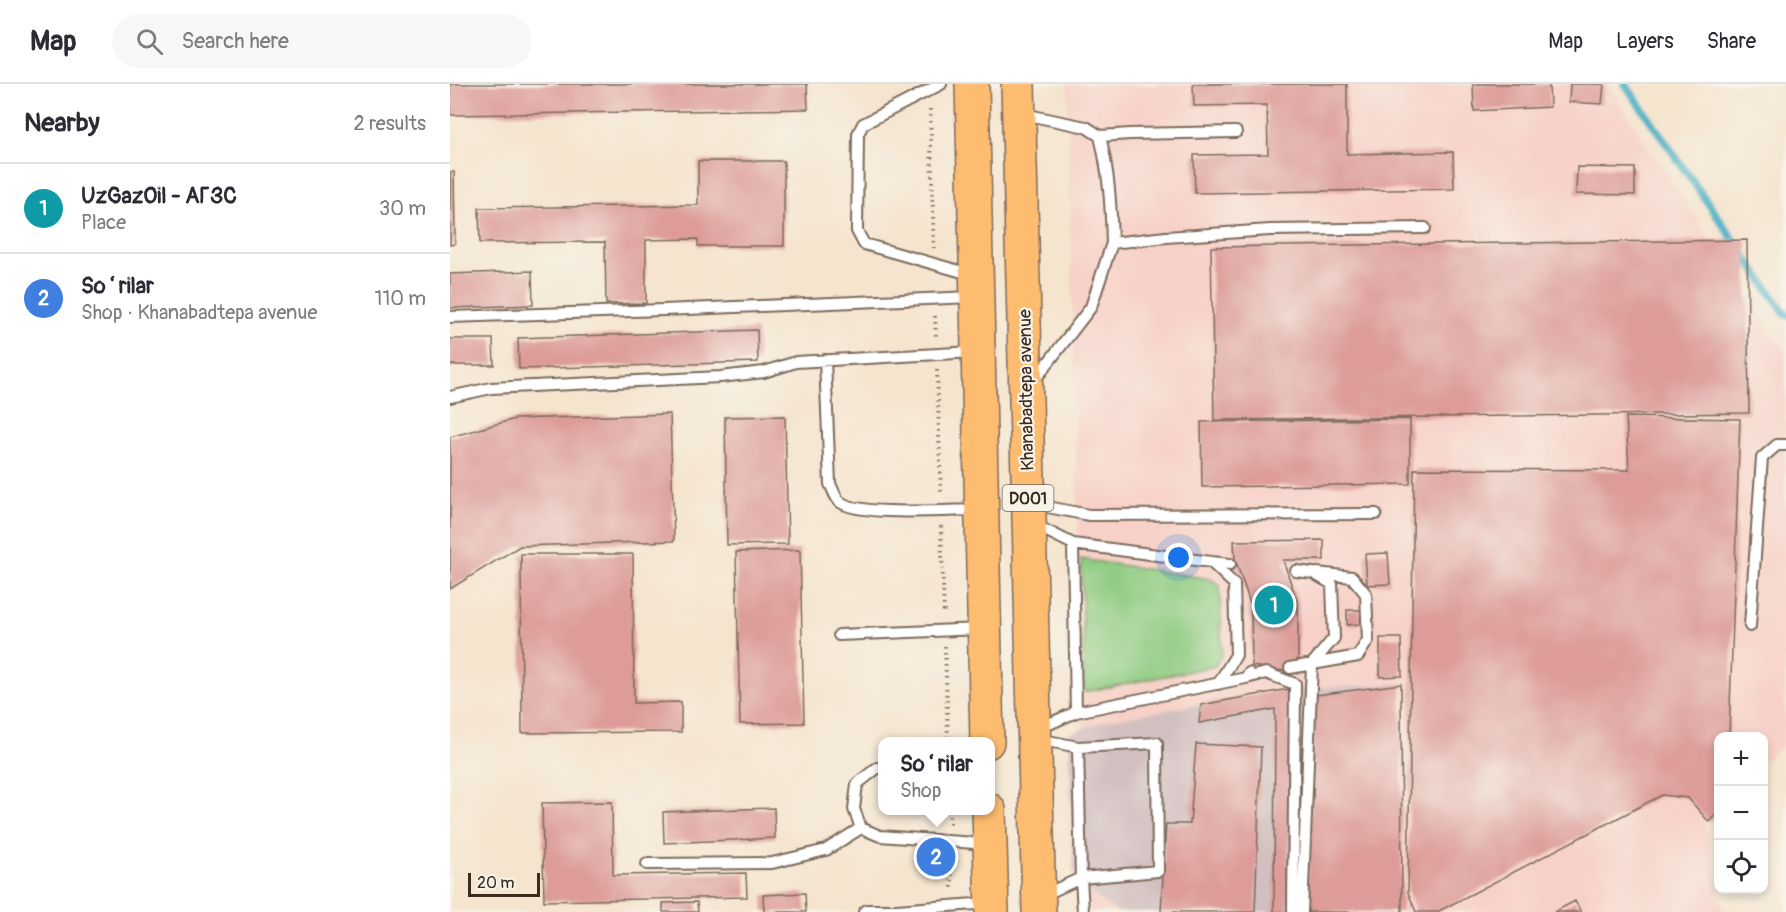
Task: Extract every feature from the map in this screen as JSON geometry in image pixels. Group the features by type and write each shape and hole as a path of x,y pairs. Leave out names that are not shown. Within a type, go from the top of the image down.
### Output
{"highway":[{"name":"D001","path":"972,84 987,737"},
{"name":"Khanabadtepa avenue","path":"1018,98 1038,905"},
{"path":"974,158 985,131 998,125 1008,128 1015,136 1020,150"},
{"path":"989,815 991,908"}],"lane":[{"path":"941,84 862,124 858,134 857,231 864,244 934,263 976,286"},
{"path":"1018,98 1086,127 1100,136 1236,132"},
{"path":"1026,397 1036,378 1090,307 1112,243 1111,194 1100,136"},
{"path":"1112,243 1270,230 1425,228"},
{"path":"450,317 935,298 976,286"},
{"path":"450,397 491,388 720,377 764,372 796,362 978,352"},
{"path":"825,360 830,484 838,500 853,508 880,511 981,510"},
{"path":"1750,626 1762,458 1778,445 1786,445"},
{"path":"1029,513 1089,515 1376,514"},
{"path":"1029,513 1072,544 1230,564"},
{"path":"1072,544 1076,712"},
{"path":"1211,562 1234,584 1236,655 1218,684"},
{"path":"1290,668 1358,656 1368,640 1366,594 1352,577 1296,571"},
{"path":"1302,912 1312,664 1334,638 1332,584 1313,573"},
{"path":"838,634 984,629"},
{"path":"1034,734 1076,712 1218,684 1247,675 1266,673 1295,684 1293,912"},
{"path":"1034,734 1078,747 1157,743 1158,871 1081,878 1038,905"},
{"path":"1078,747 1083,912"},
{"path":"878,768 857,784 854,809 861,828 880,836 990,844"},
{"path":"646,864 772,863 826,850 861,828"},
{"path":"864,912 953,906 991,908"}],"path":[{"path":"930,91 934,263"},
{"path":"935,298 948,737"},
{"path":"950,815 953,906"}],"shaded area":[{"path":"1067,84 1607,84 1786,353 1786,744 1768,758 1768,732 1714,732 1714,810 1704,821 1714,866 1714,894 1720,894 1724,912 1087,912"},
{"path":"1401,684 1402,912 1118,912 1081,886 1073,873 1069,733 1108,720 1289,689"}],"green space":[{"path":"1081,559 1211,579 1220,586 1222,655 1215,666 1084,692"}],"building":[{"path":"450,84 807,84 808,109 450,115"},
{"path":"1193,84 1347,84 1347,154 1453,152 1454,189 1195,193 1194,155 1268,154 1267,105 1194,106"},
{"path":"1473,84 1549,84 1550,107 1474,111"},
{"path":"1570,84 1604,84 1602,104 1569,102"},
{"path":"698,161 784,161 784,246 698,246 698,239 646,240 646,303 606,304 605,242 480,243 479,208 698,205"},
{"path":"1577,167 1635,168 1635,195 1576,194"},
{"path":"450,172 454,172 455,244 450,245"},
{"path":"1747,240 1749,413 1214,420 1211,247"},
{"path":"532,271 533,305 450,308 450,274"},
{"path":"757,330 758,362 519,369 518,338"},
{"path":"450,339 493,339 494,365 450,365"},
{"path":"670,414 674,541 520,546 450,589 450,437 515,419"},
{"path":"785,416 788,544 727,545 725,417"},
{"path":"1626,417 1740,419 1729,732 1714,732 1714,817 1709,822 1688,798 1662,795 1437,912 1416,912 1408,892 1414,469 1629,470"},
{"path":"1410,419 1410,484 1202,487 1201,422"},
{"path":"1324,540 1324,560 1283,560 1298,604 1298,673 1252,666 1251,606 1235,559 1234,541"},
{"path":"800,550 804,723 740,724 736,552"},
{"path":"1388,553 1390,584 1367,585 1365,554"},
{"path":"521,554 633,554 634,703 681,702 681,732 522,733"},
{"path":"1347,610 1361,610 1360,624 1347,625"},
{"path":"1380,638 1401,638 1402,676 1380,677"},
{"path":"1401,684 1402,912 1307,912 1316,695"},
{"path":"1289,689 1287,912 1274,912 1275,709 1199,723 1201,705"},
{"path":"1196,744 1261,747 1255,912 1161,912 1166,824 1190,824"},
{"path":"612,802 613,875 746,873 747,897 544,901 542,803"},
{"path":"774,808 775,838 664,843 663,812"},
{"path":"805,893 806,912 764,912 763,895"},
{"path":"1575,901 1581,912 1554,912"},
{"path":"697,902 698,912 663,912 663,903"}],"waterway":[{"path":"1625,84 1786,315"}],"place":[{"name":"UzGazOil - АГЗС","path":"1274,605"},
{"name":"Soʻrilar","path":"936,857"}]}
